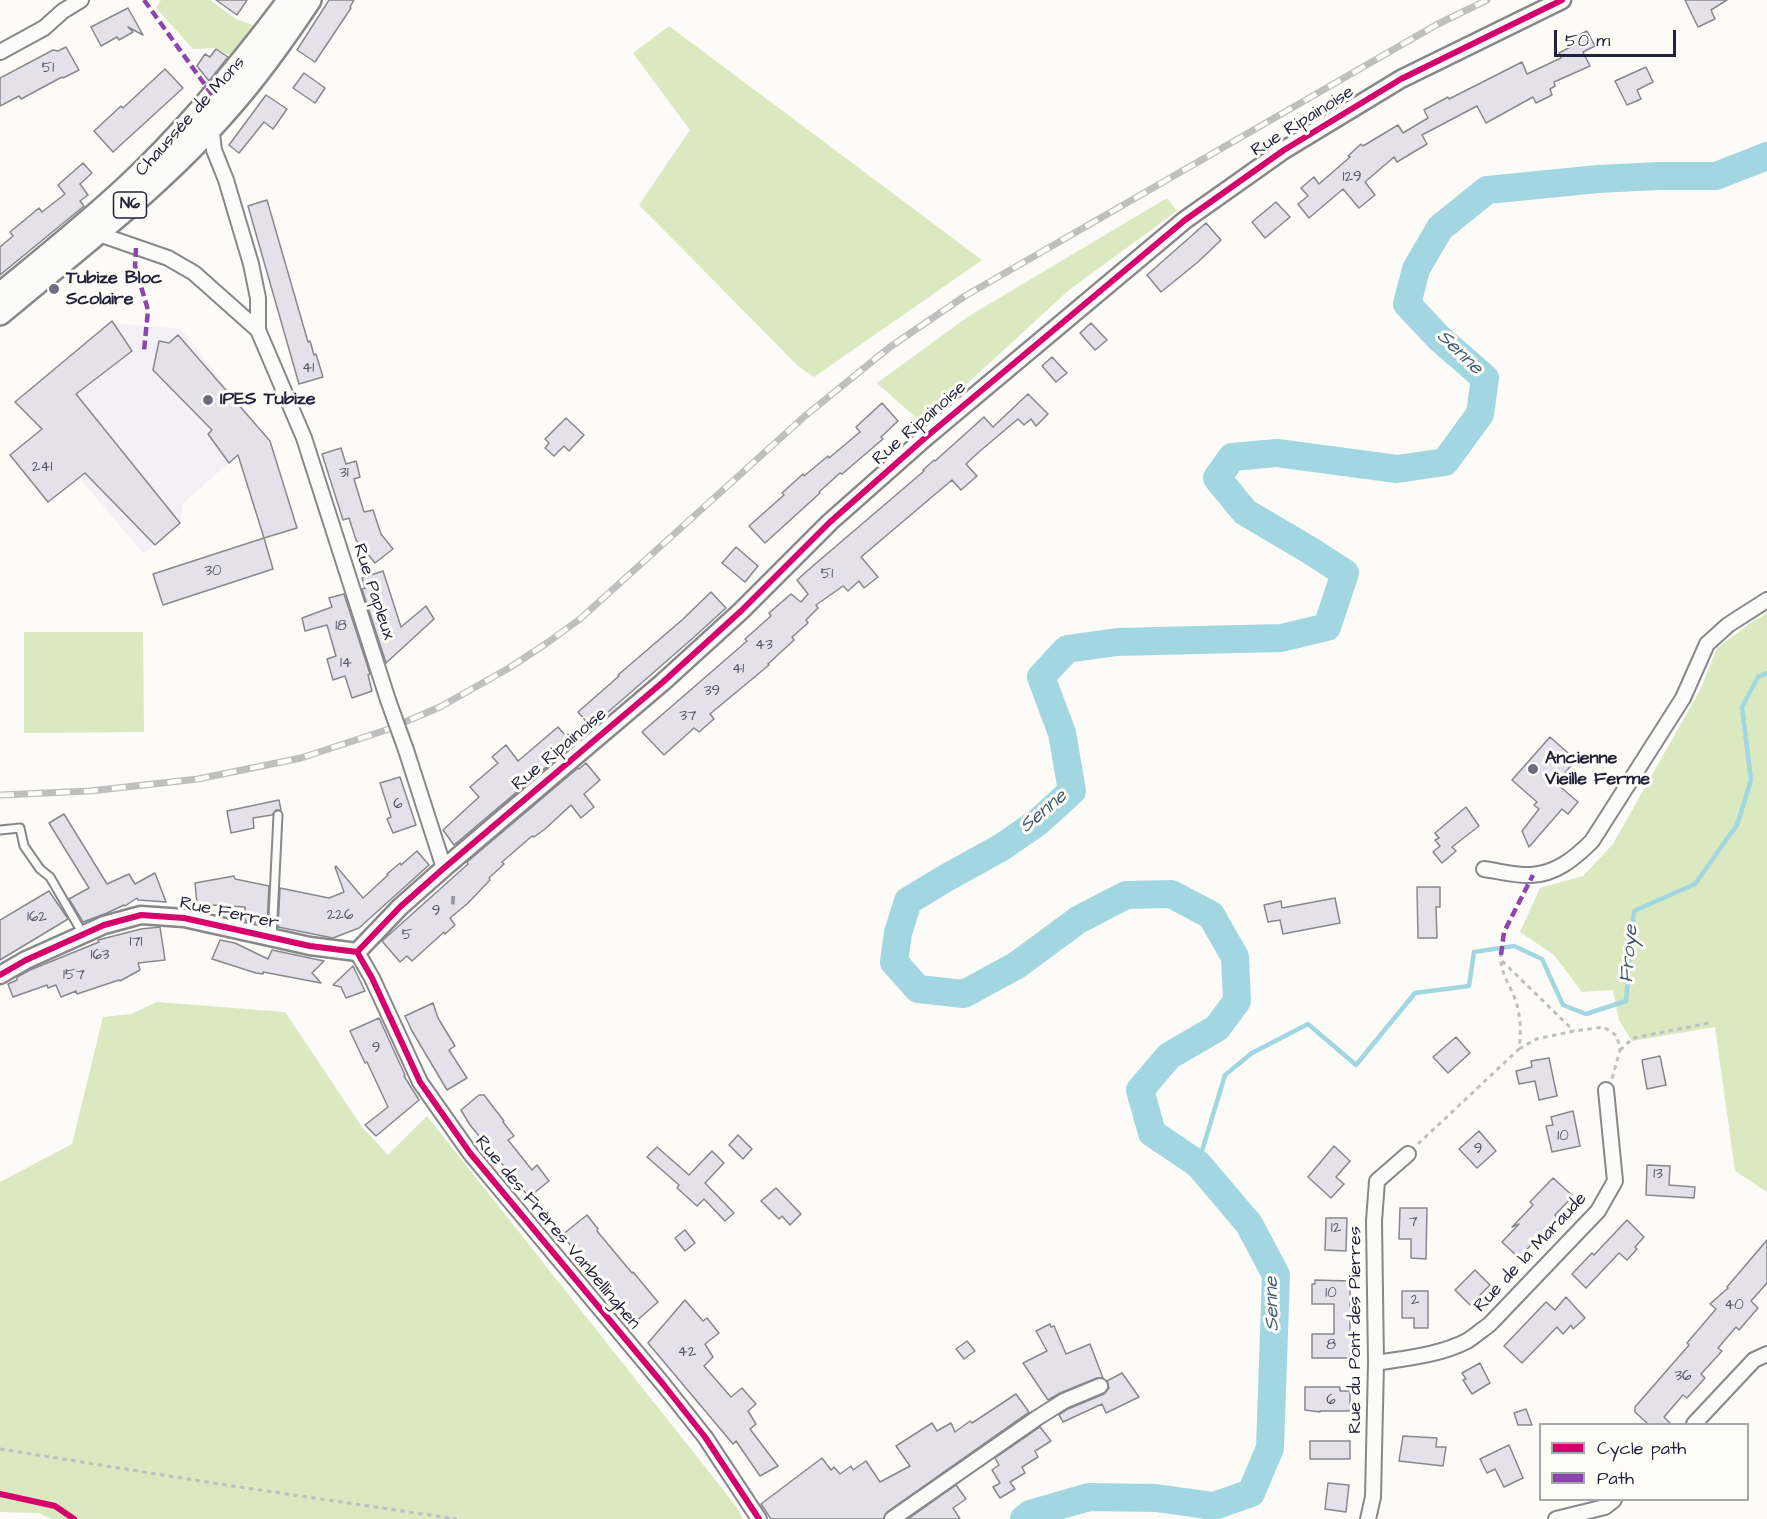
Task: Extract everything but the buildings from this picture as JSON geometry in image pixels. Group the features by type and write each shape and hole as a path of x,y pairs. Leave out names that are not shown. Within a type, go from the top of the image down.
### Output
{"main road":[{"name":"Chaussée de Mons","path":"0,294 127,186 220,89 289,0"},
{"name":"Chaussée de Mons","path":"0,314 99,233 210,129 252,81 310,0"}],"street":[{"path":"0,52 44,28 61,6 81,0"},
{"name":"Rue Ripainoise","path":"357,952 400,907 444,868 663,682 741,611 830,522 926,437 1185,220 1284,150 1401,79 1562,0"},
{"name":"Rue Papleux","path":"220,89 210,129 214,150 226,180 251,264 258,298 258,330 304,438 444,868"},
{"name":"Rue Papleux","path":"78,229 99,233 168,258 194,273 258,330"},
{"path":"1484,869 1533,875 1553,870 1575,859 1592,842 1683,698 1707,644 1728,625 1767,600"},
{"name":"Rue Ferrer","path":"0,975 26,960 104,925 141,915 184,918 310,946 357,952"},
{"name":"Rue des Frères Vanbellinghen","path":"357,952 372,978 420,1082 464,1144 705,1437 759,1519"},
{"name":"Rue de la Maraude","path":"1376,1363 1425,1356 1470,1340 1490,1324 1598,1211 1615,1181 1606,1090"},
{"name":"Rue du Pont des Pierres","path":"1368,1519 1373,1497 1376,1363 1374,1221 1377,1181 1408,1154"},
{"path":"1696,1423 1754,1360 1767,1354"},
{"path":"892,1519 1037,1418 1064,1401 1100,1386"},
{"path":"1556,1519 1605,1507 1613,1501"}],"lane":[{"path":"272,938 278,815"},
{"path":"0,830 20,828 24,846 40,869 50,878 83,934"}],"path":[{"path":"1501,955 1507,981 1517,1004 1522,1032 1519,1049"},
{"path":"1501,960 1574,1031"},
{"path":"1620,1050 1633,1038 1709,1023"},
{"path":"1408,1154 1519,1049 1536,1039 1574,1031 1604,1028 1617,1036 1620,1050 1611,1083 1606,1090"},
{"path":"0,1449 457,1519"}],"shaded area":[{"path":"115,323 181,329 263,433 183,503 180,527 143,553 15,402"}],"green space":[{"path":"161,0 210,0 236,19 255,26 236,58 214,48 193,49 156,8"},
{"path":"669,26 982,260 814,377 798,366 639,205 690,130 633,53"},
{"path":"1167,198 1177,211 1069,290 923,424 877,383 969,316"},
{"path":"1767,613 1767,1192 1735,1171 1715,1027 1632,1041 1619,1020 1613,990 1582,992 1554,955 1520,932 1540,888 1583,876 1613,844 1700,690 1717,648"},
{"path":"24,632 143,632 144,732 24,733"},
{"path":"157,1002 285,1012 362,1127 388,1155 427,1116 736,1506 743,1519 52,1519 39,1513 0,1512 0,1182 72,1144 103,1017 131,1014"}],"waterway":[{"name":"Senne","path":"1024,1519 1030,1514 1089,1497 1156,1498 1214,1506 1251,1493 1270,1448 1276,1275 1249,1224 1198,1164 1152,1133 1140,1090 1169,1056 1217,1028 1237,1001 1235,957 1211,915 1171,894 1126,895 1078,920 1017,965 964,994 918,989 894,962 898,933 908,901 1002,847 1038,822 1072,791 1062,733 1041,677 1067,649 1117,642 1281,638 1327,627 1345,573 1245,512 1217,478 1232,457 1277,453 1397,469 1445,462 1480,414 1485,378 1439,338 1407,304 1416,269 1440,228 1487,190 1598,179 1716,176 1767,156"},
{"name":"Froye","path":"1198,1164 1225,1075 1252,1053 1308,1024 1356,1065 1415,993 1469,986 1474,952 1514,946 1542,959 1563,1005 1586,1014 1626,1001 1634,911 1695,884 1737,825 1751,780 1742,707 1758,677 1767,673"}],"railway":[{"path":"0,795 90,791 198,779 301,758 386,730 440,707 509,668 580,619 805,416 890,347 965,296 1436,25 1487,0"}],"marked path":[{"path":"144,0 213,96"},
{"path":"136,248 135,266 148,310 144,351"},
{"path":"1501,955 1504,932 1533,875"}],"cycle path":[{"path":"357,952 400,907 444,868 663,682 741,611 830,522 926,437 1185,220 1284,150 1401,79 1562,0"},
{"path":"0,975 26,960 104,925 141,915 184,918 310,946 357,952"},
{"path":"357,952 372,978 420,1082 470,1153 705,1437 759,1519"},
{"path":"0,1494 55,1506 74,1519"}],"place":[{"name":"Tubize Bloc Scolaire","path":"54,289"},
{"name":"IPES Tubize","path":"208,400"},
{"name":"Ancienne Vieille Ferme","path":"1533,769"}]}
